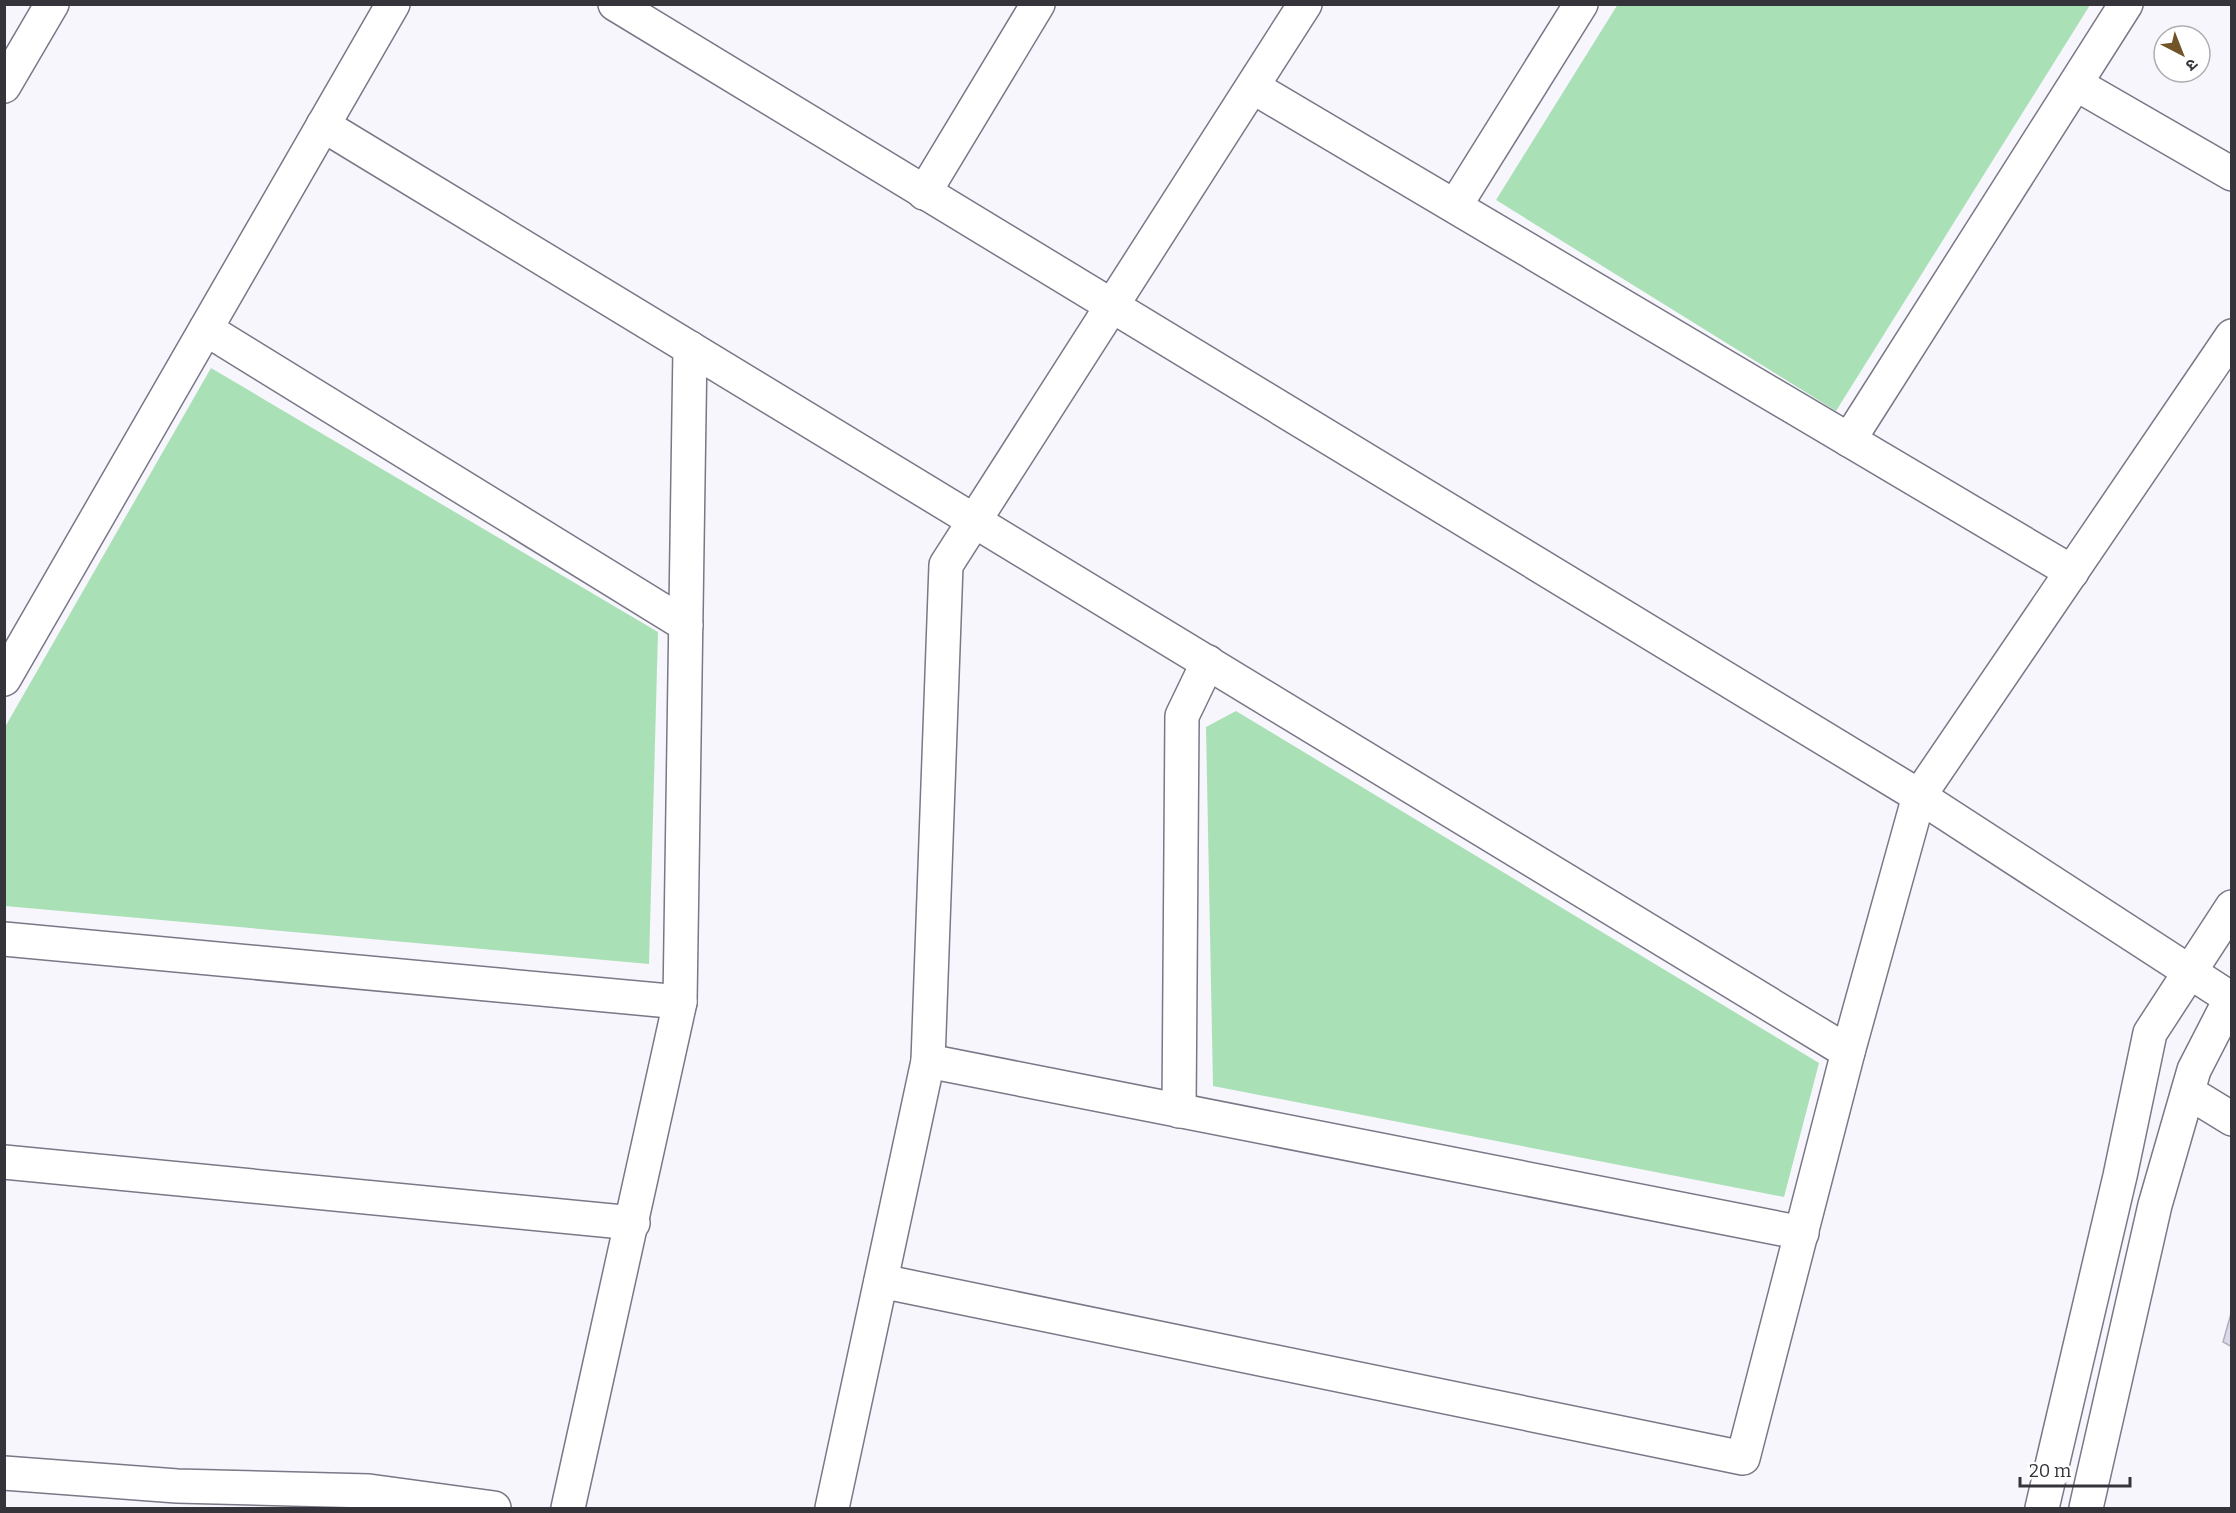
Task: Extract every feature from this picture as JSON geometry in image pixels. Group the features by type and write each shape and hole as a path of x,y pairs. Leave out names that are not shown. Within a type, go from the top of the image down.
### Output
{"street":[{"path":"4,86 52,4"},
{"path":"4,679 393,4"},
{"path":"615,4 1919,796 2189,973 2231,997 2194,1070 2155,1205 2086,1509"},
{"path":"924,192 1038,4"},
{"path":"832,1509 928,1061 946,565 1305,4"},
{"path":"1455,206 1581,4"},
{"path":"1849,440 2126,4"},
{"path":"2076,84 2232,174"},
{"path":"1253,87 2072,572"},
{"path":"323,125 1848,1052"},
{"path":"206,329 686,625"},
{"path":"881,1281 1743,1458 1848,1052 1919,796 2232,336"},
{"path":"568,1509 680,1002 690,348"},
{"path":"1179,1111 1182,716 1208,662"},
{"path":"2042,1509 2151,1033 2232,907"},
{"path":"4,939 680,1002"},
{"path":"928,1061 1802,1233"},
{"path":"2188,1092 2232,1119"},
{"path":"4,1162 633,1223"},
{"path":"4,1473 177,1486 369,1491 494,1509"}],"green space":[{"path":"1618,4 2090,5 1836,411 1496,200"},
{"path":"211,368 658,632 649,964 5,906 5,727"},
{"path":"1236,711 1819,1063 1784,1197 1213,1086 1206,727"}],"building":[{"path":"2232,1310 2232,1347 2223,1342"}]}
